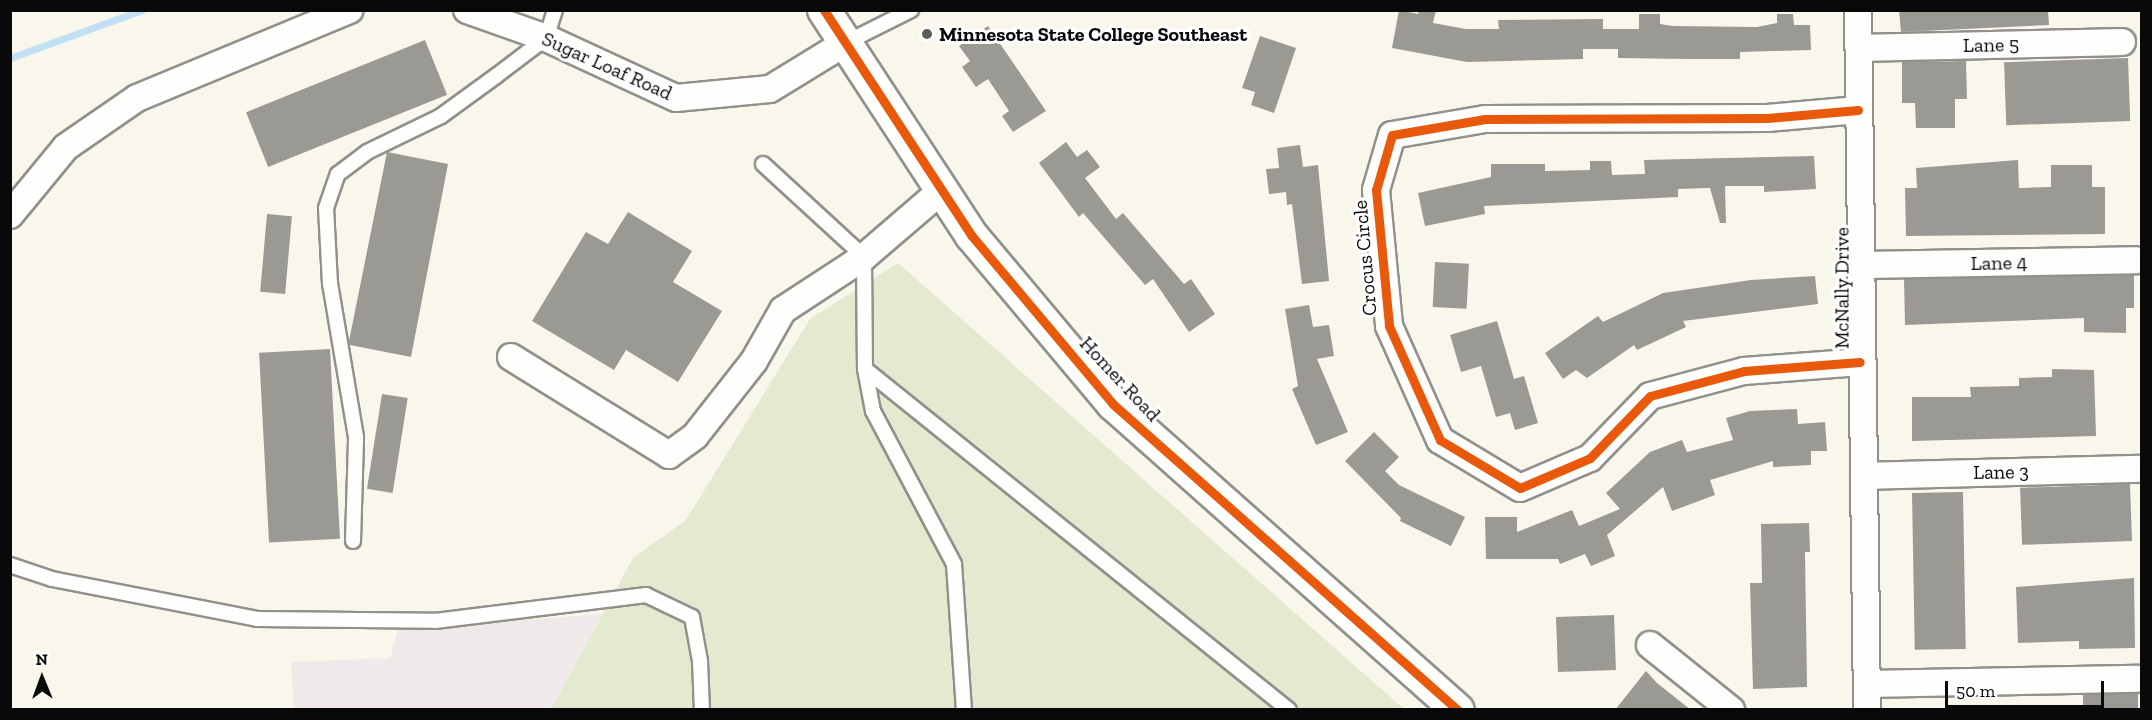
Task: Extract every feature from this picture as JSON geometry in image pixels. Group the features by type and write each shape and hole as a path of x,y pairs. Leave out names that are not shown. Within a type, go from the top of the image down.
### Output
{"street":[{"path":"10,214 66,147 137,98 349,10"},
{"name":"Homer Road","path":"824,10 972,236 1113,404 1449,707"},
{"name":"Homer Road","path":"832,10 845,43"},
{"name":"McNally Drive","path":"1858,10 1862,265 1860,362 1867,710"},
{"name":"Sugar Loaf Road","path":"480,13 546,38 676,98 770,89 845,43"},
{"name":"Lane 5","path":"1860,48 2122,42"},
{"name":"Crocus Circle","path":"1858,110 1767,118 1485,119 1392,135 1376,190 1389,326 1440,440 1520,488 1590,458 1650,396 1744,371 1860,362"},
{"path":"511,357 669,455 695,436 754,361 783,310 864,257 942,190"},
{"name":"Lane 4","path":"1862,265 2136,260"},
{"name":"Lane 3","path":"1864,476 2138,469"},
{"path":"1650,645 1731,710"},
{"path":"1867,684 2137,679"}],"lane":[{"path":"353,541 356,437 330,284 326,208 338,174 367,152 441,116 546,38 555,10"},
{"path":"845,43 911,10"},
{"path":"763,164 864,257 865,369 873,411 954,564 963,710"},
{"path":"865,369 1289,710"},
{"path":"10,566 52,579 257,619 435,621 646,595 692,617 700,661 702,710"}],"shaded area":[{"path":"602,614 550,709 294,709 291,662 390,658 398,629"}],"green space":[{"path":"898,263 1404,709 550,710 633,558 686,520 810,319"}],"building":[{"path":"1399,10 1418,14 1419,10 1436,10 1433,23 1466,29 1499,29 1498,20 1603,19 1603,29 1639,29 1639,14 1660,14 1660,24 1673,26 1757,27 1777,23 1777,14 1793,14 1794,25 1810,25 1811,50 1740,52 1740,59 1687,59 1618,58 1618,49 1583,49 1583,59 1467,62 1392,48"},
{"path":"1899,10 2048,10 2049,25 1901,32"},
{"path":"988,26 1046,111 1013,132 1002,116 1009,111 988,79 976,87 962,67 970,61 959,46"},
{"path":"1260,36 1296,48 1274,113 1251,105 1255,92 1242,88"},
{"path":"425,40 447,95 268,167 246,112"},
{"path":"2128,58 2130,121 2006,125 2004,62"},
{"path":"1966,61 1967,99 1955,99 1955,128 1916,128 1915,103 1902,103 1902,62"},
{"path":"1066,142 1077,157 1087,150 1100,167 1085,178 1116,219 1123,213 1184,284 1191,279 1215,314 1189,332 1153,279 1145,285 1083,213 1079,217 1039,163"},
{"path":"1300,145 1303,167 1318,165 1329,281 1302,284 1292,204 1287,205 1286,192 1269,194 1266,169 1279,168 1277,148"},
{"path":"387,152 448,164 411,357 350,345 349,341"},
{"path":"1814,156 1816,189 1764,192 1764,186 1725,186 1726,223 1720,223 1710,188 1678,189 1678,197 1484,206 1485,214 1425,226 1418,193 1491,177 1491,164 1545,164 1545,171 1590,170 1590,161 1611,161 1612,175 1645,174 1644,160"},
{"path":"2018,160 2019,188 2051,187 2051,165 2092,165 2092,187 2105,187 2105,234 1906,236 1905,188 1917,188 1916,168"},
{"path":"628,212 692,251 673,282 722,311 678,382 626,350 614,370 532,321 586,232 608,244"},
{"path":"267,214 292,216 285,294 260,292"},
{"path":"1435,262 1469,264 1467,309 1433,307"},
{"path":"2134,275 2134,308 2126,308 2126,333 2084,332 2084,318 1905,325 1904,279"},
{"path":"1815,276 1818,304 1683,321 1686,327 1637,350 1634,345 1587,378 1576,370 1563,379 1545,353 1598,316 1603,322 1663,293 1751,280"},
{"path":"1309,305 1313,327 1329,325 1334,356 1317,359 1348,432 1316,445 1292,389 1298,386 1285,309"},
{"path":"1497,321 1514,379 1524,376 1538,423 1515,430 1510,413 1496,417 1481,366 1461,372 1450,335"},
{"path":"330,349 340,539 269,542 259,353"},
{"path":"2052,369 2094,370 2096,436 1912,441 1912,397 1971,397 1970,387 2019,386 2019,378 2052,377"},
{"path":"382,394 408,398 393,493 367,489"},
{"path":"1797,409 1798,424 1825,422 1827,451 1811,451 1811,465 1773,467 1773,461 1710,480 1715,495 1672,511 1663,487 1607,535 1615,556 1591,566 1585,554 1560,564 1558,559 1486,559 1485,517 1517,517 1517,532 1572,510 1579,526 1620,509 1606,493 1650,452 1682,440 1687,452 1733,440 1726,418 1750,411"},
{"path":"1374,432 1399,457 1385,471 1399,485 1465,517 1451,546 1400,521 1401,518 1345,461"},
{"path":"2130,484 2132,541 2022,545 2020,488"},
{"path":"1963,492 1966,649 1915,650 1912,493"},
{"path":"1809,523 1810,552 1805,552 1807,687 1753,689 1750,583 1762,583 1761,524"},
{"path":"2134,578 2135,648 2079,649 2079,641 2018,643 2016,587"},
{"path":"1614,615 1616,670 1558,672 1556,617"},
{"path":"1646,671 1657,683 1691,710 1615,710"},
{"path":"2083,694 2138,694 2138,710 2083,710"}],"waterway":[{"path":"10,58 142,10"}],"cycle path":[{"path":"824,10 972,236 1113,404 1458,710"},
{"path":"1858,110 1767,118 1485,119 1392,135 1376,190 1389,326 1440,440 1520,488 1590,458 1650,396 1744,371 1860,362"}],"place":[{"name":"Minnesota State College Southeast","path":"927,34"}]}
